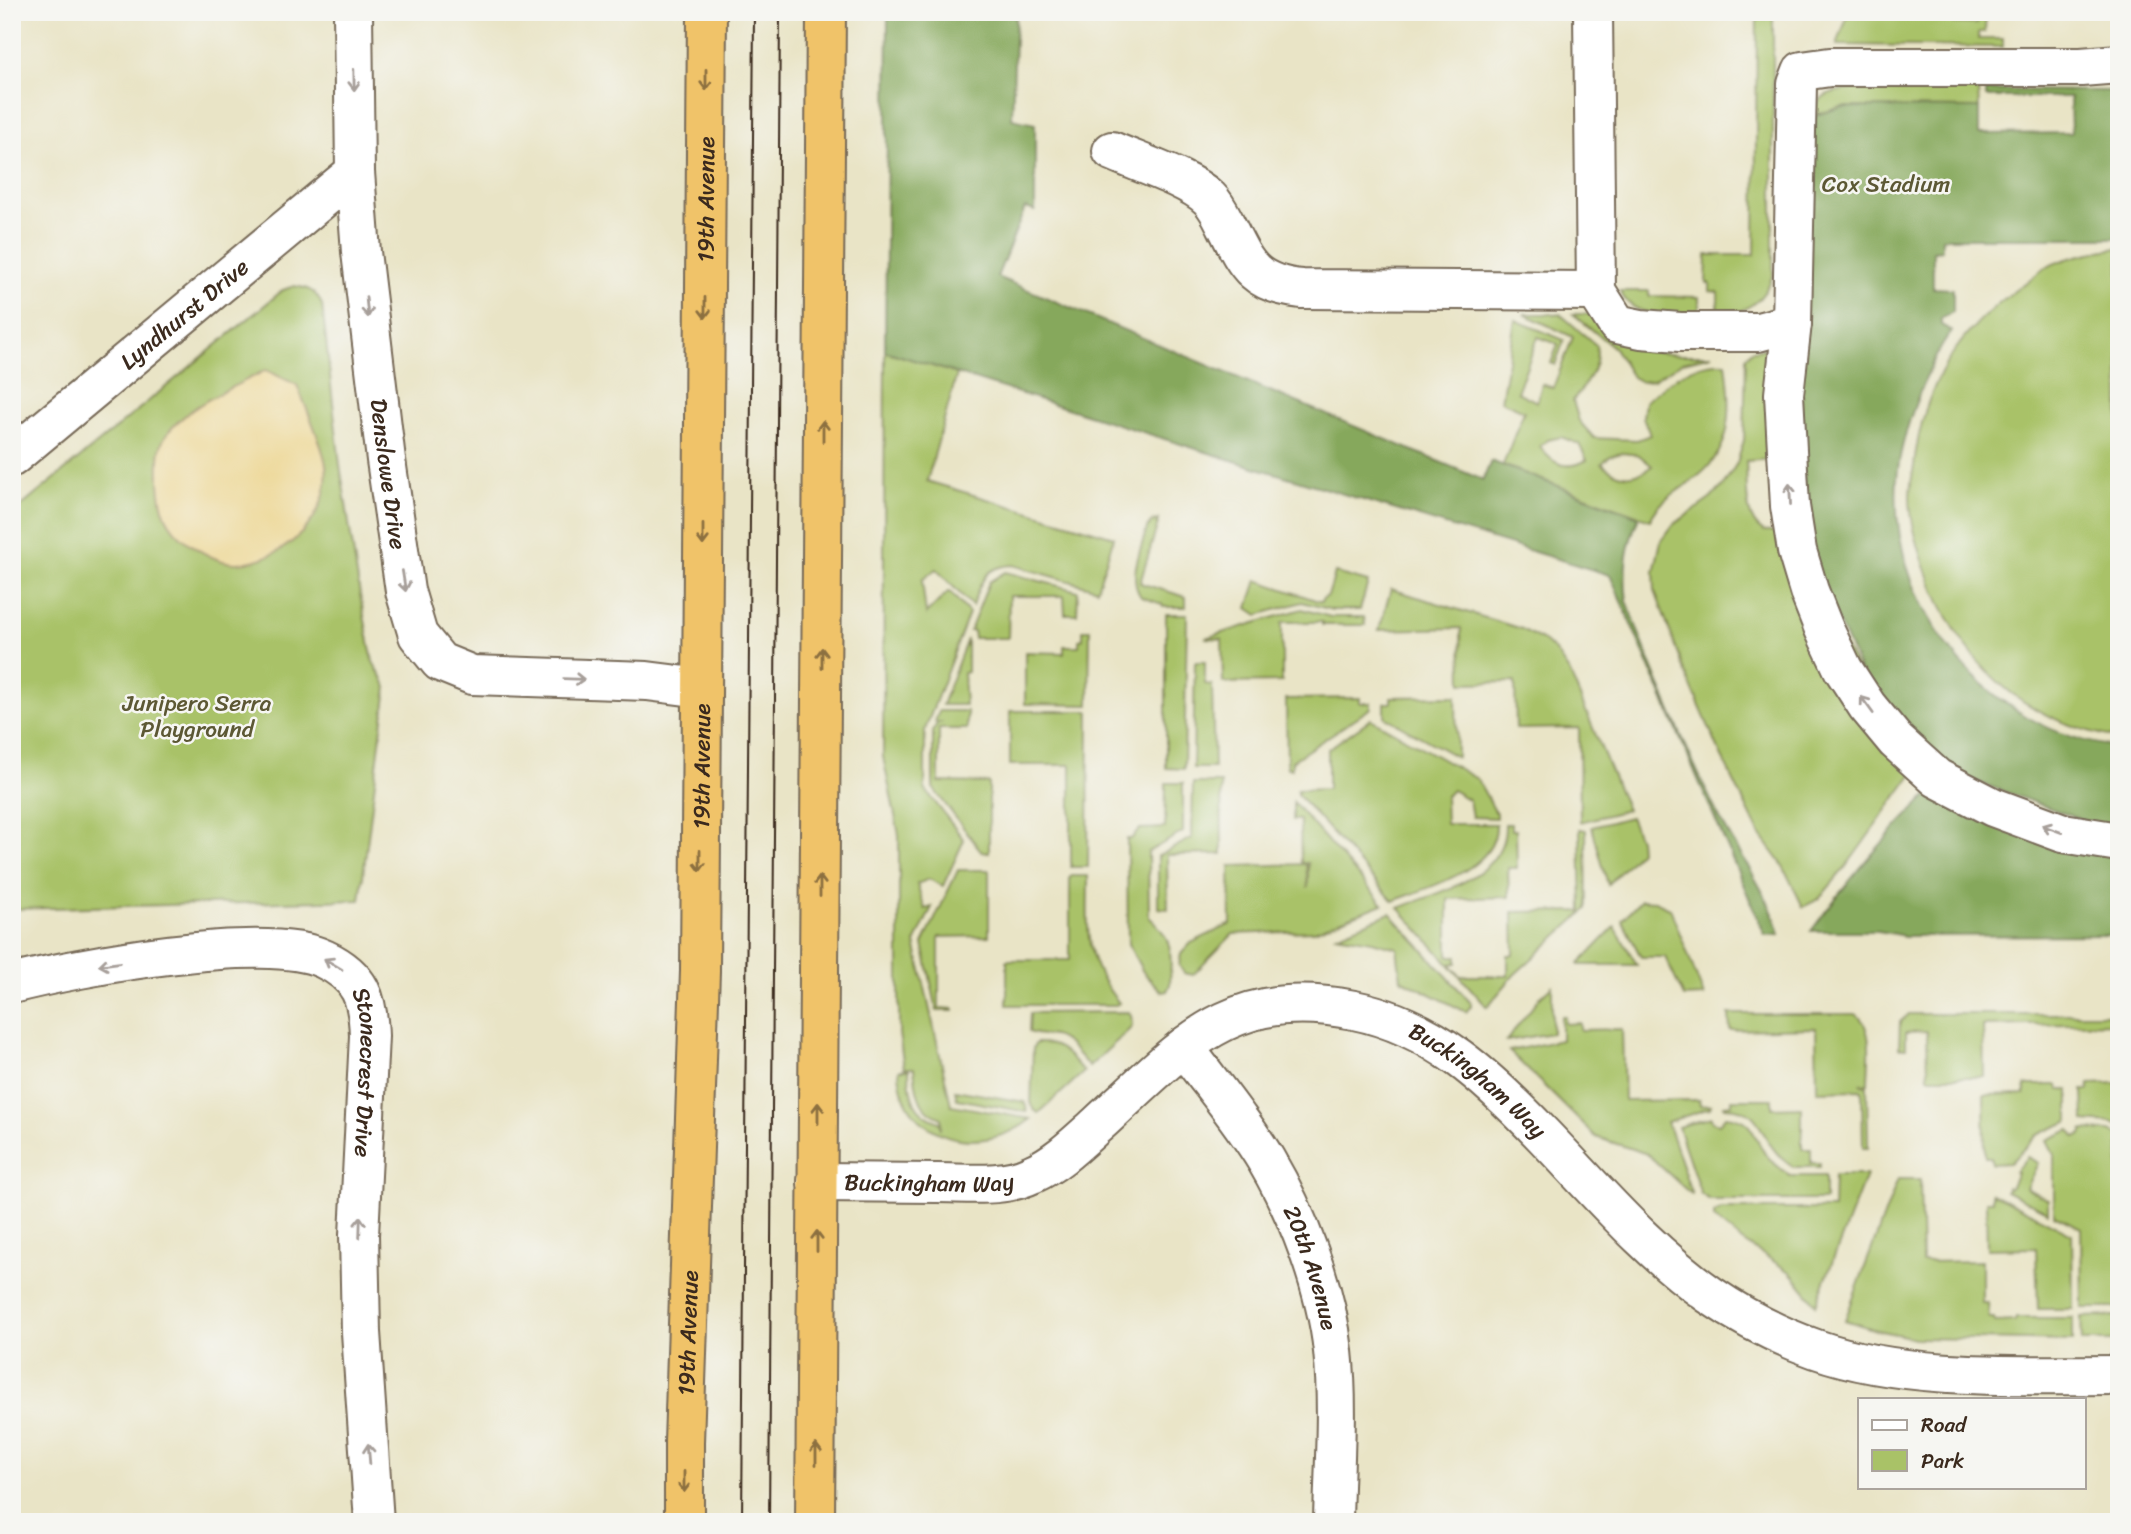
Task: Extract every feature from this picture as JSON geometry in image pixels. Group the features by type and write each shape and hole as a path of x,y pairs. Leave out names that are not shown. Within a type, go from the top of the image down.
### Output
{"highway":[{"name":"19th Avenue","path":"684,1522 684,1443 699,971 707,12"},
{"path":"816,1522 826,12"}],"street":[{"name":"Denslowe Drive","path":"353,12 355,172 361,252 405,591 418,635 440,662 471,676 647,681 702,688"},
{"path":"1593,12 1597,291 1617,324 1680,332 1758,332 1792,323"},
{"path":"2119,64 2081,67 1830,66 1802,71 1797,83 1792,323 1784,394 1790,506 1797,551 1809,591 1843,669 1867,706 1896,741 1937,778 1993,807 2063,834 2119,842"},
{"path":"1112,151 1195,188 1208,198 1217,208 1247,265 1260,276 1277,284 1303,289 1597,291"},
{"name":"Lyndhurst Drive","path":"12,457 355,172"},
{"name":"Stonecrest Drive","path":"12,984 84,968 212,951 271,948 323,958 344,971 360,988 369,1010 360,1223 361,1332 374,1522"},
{"name":"Buckingham Way","path":"817,1182 978,1184 1008,1182 1032,1175 1057,1160 1184,1047 1216,1025 1243,1013 1281,1004 1314,1004 1355,1010 1421,1033 1465,1060 1500,1090 1651,1246 1709,1294 1792,1340 1842,1356 1930,1371 2119,1376"},
{"name":"20th Avenue","path":"1184,1047 1249,1134 1279,1183 1301,1233 1319,1288 1330,1330 1334,1369 1333,1522"}],"green space":[{"path":"888,12 1016,12 1012,119 1035,124 1035,211 1025,208 997,277 1483,480 1491,461 1639,517 1627,558 1627,601 1701,780 1721,821 1759,885 1780,934 1765,935 1610,575 885,351"},
{"path":"1757,12 1773,12 1773,274 1765,292 1753,304 1737,312 1718,315 1718,292 1710,291 1710,283 1706,283 1707,255 1755,255"},
{"path":"1849,12 1939,12 1939,17 1953,17 1953,23 1977,24 1977,12 1986,12 1985,32 1979,32 1979,39 2003,39 2003,47 1837,45"},
{"path":"1978,89 1979,108 1842,107 1816,115 1809,122 1824,96 1836,91"},
{"name":"Cox Stadium","path":"1986,90 2119,91 2119,238 1942,238 1942,250 1933,251 1933,288 1953,289 1953,312 1941,318 1941,325 1952,331 1929,371 1904,437 1897,479 1899,527 1910,574 1929,617 1956,656 1989,690 2028,718 2072,737 2119,747 2119,833 1958,775 1867,686 1811,561 1795,380 1809,122 1816,115 1842,107 1979,108 1979,134 2071,133 2070,97 1986,97"},
{"path":"2119,248 2119,738 2084,730 2052,718 2023,702 1998,682 1976,659 1940,602 1926,569 1915,534 1910,497 1925,411 1946,363 1961,342 1998,304 2047,267 2073,257"},
{"name":"Junipero Serra Playground","path":"294,286 311,291 322,305 340,465 360,595 373,662 387,687 360,900 13,909 12,514 283,290"},
{"path":"1620,291 1649,291 1649,296 1699,297 1699,314 1654,314 1634,307"},
{"path":"1524,314 1560,314 1596,345 1594,368 1573,401 1579,421 1594,438 1637,440 1650,435 1643,417 1645,402 1692,368 1726,363 1728,428 1717,456 1693,480 1663,502 1650,520 1503,465 1524,411 1501,401 1515,320 1564,340 1555,365 1551,363 1558,344 1538,337 1517,392 1537,402 1542,384 1553,388 1573,337","holes":["1561,437 1579,444 1587,460 1567,465 1550,458 1540,446 1548,440","1622,453 1639,455 1652,466 1639,473 1626,475 1614,472 1602,463 1611,456"]},
{"path":"1573,314 1589,314 1639,350 1677,355 1712,355 1683,362 1653,380 1641,382 1632,377 1614,348"},
{"path":"1763,349 1769,355 1775,459 1746,461 1752,519 1764,532 1781,532 1914,772 1845,868 1819,899 1803,907 1782,864 1759,833 1721,755 1687,677 1655,591 1654,572 1661,541 1673,525 1710,499 1722,487 1737,463 1744,440 1746,357 1752,350"},
{"path":"885,351 957,374 927,481 1114,537 1097,589 1013,565 1003,566 985,577 972,606 936,569 922,580 926,614 949,591 969,613 925,730 925,789 964,840 943,886 929,879 917,884 925,909 932,907 915,943 951,1105 1031,1119 1011,1131 990,1138 968,1140 947,1136 929,1127 914,1113 903,1094 899,1070 909,1070 914,1102 923,1114 939,1122 941,1129 941,1118 927,1109 919,1098 914,1068 904,1068 899,1034 899,835 883,757"},
{"path":"1159,520 1140,583 1186,597 1186,607 1163,607 1162,604 1141,597 1137,589 1136,564 1147,528 1152,522"},
{"path":"1005,572 1078,591 1077,614 1065,614 1064,596 1009,596 1008,638 974,638 973,631 970,631 989,582"},
{"path":"1335,573 1368,582 1360,610 1332,610 1302,602 1258,615 1248,608 1257,580 1321,602 1328,596"},
{"path":"1391,589 1522,629 1555,651 1570,673 1627,810 1580,822 1579,728 1516,729 1515,682 1462,683 1461,628 1379,630"},
{"path":"1302,609 1331,617 1364,617 1365,625 1282,622 1282,682 1223,683 1222,639 1205,638"},
{"path":"1166,614 1187,614 1184,769 1166,768"},
{"path":"1083,630 1090,630 1089,705 1025,704 1025,652 1064,653 1064,646 1079,646 1079,640 1083,639"},
{"path":"967,639 967,672 963,673 965,705 942,705"},
{"path":"1195,662 1205,662 1205,684 1212,685 1214,768 1193,768"},
{"path":"1456,696 1457,757 1385,717 1385,703 1391,703 1391,697"},
{"path":"1360,698 1360,703 1371,703 1371,708 1292,761 1292,769 1287,768 1286,699"},
{"path":"939,711 967,711 967,729 939,729 939,782 989,783 989,853 982,852 933,788 933,731 937,723 943,722 935,722"},
{"path":"1010,711 1089,711 1088,867 1071,867 1071,765 1010,765"},
{"path":"1371,719 1477,779 1496,813 1496,818 1472,817 1469,800 1452,790 1445,797 1446,824 1496,824 1494,840 1474,865 1458,875 1393,901 1297,794 1297,790 1328,789 1328,749"},
{"path":"1166,783 1183,783 1183,832 1148,852 1149,917 1163,933 1171,955 1170,985 1167,991 1162,992 1143,972 1128,944 1127,839 1131,839 1140,829 1165,828"},
{"path":"1193,783 1221,783 1222,854 1167,855 1168,909 1158,908 1158,856 1192,838"},
{"path":"1935,788 2119,857 2119,935 1905,936 1878,931 1811,931 1870,856"},
{"path":"1293,802 1383,904 1314,931 1233,934 1193,975 1184,973 1179,965 1181,954 1191,943 1231,924 1230,866 1306,864 1308,888 1308,863 1301,863 1300,820 1293,820"},
{"path":"1630,817 1639,839 1640,851 1608,885 1592,827"},
{"path":"1505,824 1511,824 1511,830 1516,830 1517,868 1508,868 1509,897 1448,899 1448,956 1457,956 1457,963 1450,964 1460,976 1508,976 1508,955 1514,955 1513,912 1582,911 1580,829 1586,830 1587,909 1514,975 1487,1007 1399,908 1450,888 1483,870 1495,857 1503,842"},
{"path":"958,870 989,870 989,936 939,937 939,1008 954,1011 937,1011 923,944"},
{"path":"1070,876 1088,876 1088,928 1093,957 1107,987 1119,1003 1007,1005 1007,960 1070,960"},
{"path":"1641,900 1655,901 1670,908 1704,996 1684,997 1665,957 1641,957 1622,920"},
{"path":"1390,913 1471,1003 1466,1012 1401,979 1397,948 1336,935"},
{"path":"1615,927 1637,965 1579,965 1579,964"},
{"path":"1552,986 1552,1033 1506,1041 1541,996"},
{"path":"1129,1012 1132,1024 1130,1029 1089,1067 1064,1041 1053,1036 1029,1032 1030,1013"},
{"path":"1729,1014 1856,1014 1866,1028 1869,1046 1868,1083 1860,1084 1867,1085 1868,1148 1863,1148 1862,1090 1817,1091 1816,1028 1730,1030"},
{"path":"1909,1014 2119,1014 2119,1023 1983,1026 1984,1077 1928,1077 1927,1031 1906,1032 1906,1048 1899,1048 1900,1022"},
{"path":"1561,1016 1565,1016 1565,1024 1580,1023 1580,1030 1622,1029 1624,1101 1699,1100 1700,1106 1711,1105 1710,1108 1667,1122 1692,1195 1647,1154 1596,1137 1509,1051 1561,1040"},
{"path":"1036,1043 1058,1047 1084,1072 1039,1113 1031,1105 1033,1048"},
{"path":"2119,1083 2119,1126 2084,1121 2083,1090 2089,1090 2089,1084"},
{"path":"2025,1085 2058,1085 2059,1090 2069,1090 2069,1121 2037,1135 2010,1163 1992,1164 1991,1157 1985,1157 1984,1095 2025,1094"},
{"path":"955,1090 1025,1102 1027,1112 957,1099"},
{"path":"1732,1099 1772,1099 1772,1108 1802,1107 1802,1149 1811,1149 1811,1163 1820,1163 1820,1167 1793,1167 1776,1152 1753,1116 1725,1107 1724,1105 1732,1104"},
{"path":"1725,1116 1748,1125 1768,1157 1790,1176 1825,1176 1825,1200 1710,1200 1701,1194 1678,1127 1711,1117 1712,1122 1719,1124"},
{"path":"2070,1130 2076,1137 2083,1133 2083,1130 2110,1131 2119,1135 2119,1308 2082,1308 2081,1228 2054,1215 2054,1154 2047,1140"},
{"path":"2027,1157 2038,1163 2026,1188 2048,1200 2048,1212 2006,1191 2007,1187 2010,1188 2017,1173 2015,1172"},
{"path":"1834,1175 1866,1175 1816,1304 1790,1272 1742,1241 1714,1218 1714,1214 1721,1209 1833,1209"},
{"path":"1898,1179 1920,1179 1922,1262 1982,1261 1982,1303 1988,1303 1989,1318 1994,1318 1995,1322 2015,1321 2016,1318 2073,1318 2073,1341 1915,1338 1845,1320"},
{"path":"1992,1193 2072,1234 2073,1309 2038,1309 2036,1248 1987,1249 1986,1201 1992,1201"},
{"path":"2119,1316 2119,1341 2082,1341 2081,1317"}],"sand":[{"path":"266,370 297,385 326,465 322,501 302,532 273,554 237,563 219,560 190,545 167,520 159,488 161,447 174,425 185,415 211,398"}],"tram line":[{"path":"742,1522 754,12"},
{"path":"769,1522 780,12"}]}
